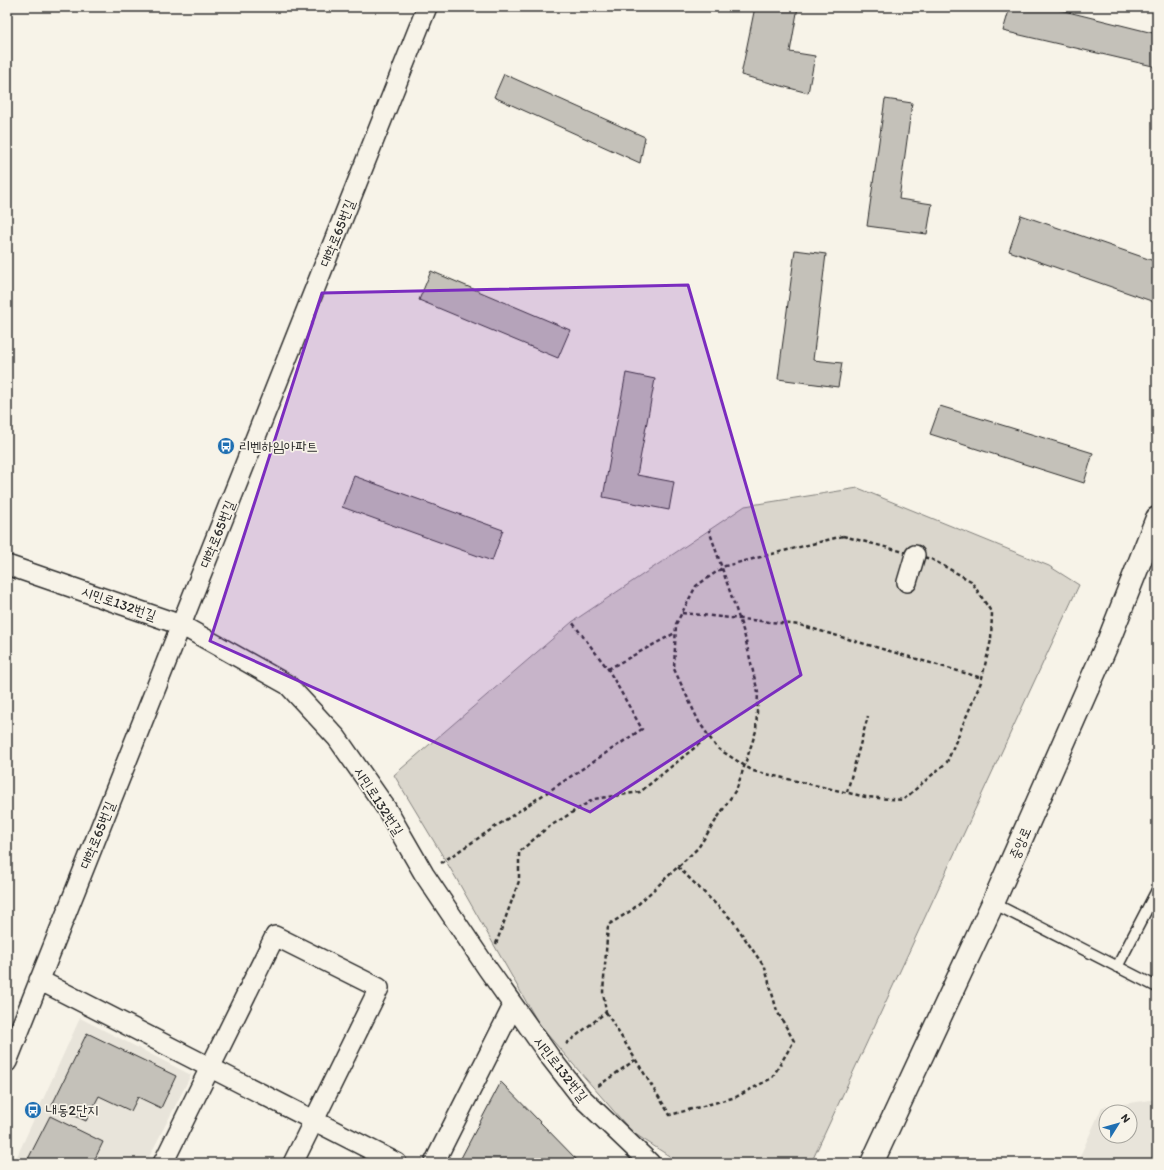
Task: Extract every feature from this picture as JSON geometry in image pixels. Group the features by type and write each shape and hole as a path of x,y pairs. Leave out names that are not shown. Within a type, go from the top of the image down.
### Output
{"street":[{"name":"대학로65번길","path":"7,1062 428,7"},
{"name":"중앙로","path":"872,1163 993,903 1108,642 1157,518"},
{"path":"908,582 915,555"},
{"name":"시민로132번길","path":"7,565 181,625 288,685 338,738 386,808 424,874 487,968 581,1097 650,1163"},
{"path":"163,1163 275,936 379,988 293,1163"},
{"path":"39,980 396,1163"},
{"path":"434,1163 514,1006"}],"lane":[{"path":"1116,967 1157,890"},
{"path":"993,903 1157,987"}],"path":[{"path":"678,866 733,921 765,968 777,1011 794,1041 772,1078 736,1097 670,1115 606,1012 603,992 608,925 632,910 678,866 698,848 737,788 756,731 758,692 740,619 709,530"},
{"path":"843,536 932,559 971,581 992,613 991,640 982,678 947,762 903,800 866,797 768,775 752,770 717,748 699,722 674,669 676,624 696,586 722,568 843,536"},
{"path":"682,613 800,624 982,678"},
{"path":"424,874 642,729 608,669 572,622"},
{"path":"608,669 676,632"},
{"path":"847,792 868,716"},
{"path":"487,968 519,881 519,852 547,828 594,799 640,792 709,736"},
{"path":"550,1056 606,1012"},
{"path":"581,1097 635,1060"}],"highlighted area":[{"path":"688,285 801,675 590,812 210,641 322,293"}],"shaded area":[{"path":"858,488 1049,566 1079,585 811,1163 680,1163 632,1132 540,1026 456,878 394,775 572,622 745,506"},
{"path":"80,1018 191,1075 146,1163 14,1163"},
{"path":"1157,1099 1157,1163 1077,1163 1098,1116 1098,1144 1138,1144 1138,1104 1123,1104"}],"building":[{"path":"755,7 798,7 790,52 815,56 808,93 741,75"},
{"path":"1010,7 1048,7 1157,34 1157,67 1003,31"},
{"path":"504,74 645,137 640,163 494,97"},
{"path":"885,99 912,103 899,199 932,204 927,234 867,226"},
{"path":"1021,215 1157,262 1157,303 1009,251"},
{"path":"795,250 826,254 813,360 842,363 838,387 778,379"},
{"path":"431,271 570,330 558,358 419,300"},
{"path":"626,373 655,379 637,475 674,482 669,510 603,497"},
{"path":"940,406 1093,453 1084,483 930,434"},
{"path":"354,476 503,530 492,561 342,507"},
{"path":"87,1033 176,1076 161,1108 138,1097 131,1111 99,1096 86,1121 52,1105"},
{"path":"501,1082 580,1163 465,1163 460,1160"},
{"path":"50,1116 103,1142 93,1163 26,1163"}],"place":[{"name":"리벤하임아파트","path":"226,446"},
{"name":"내동2단지","path":"33,1110"}]}
